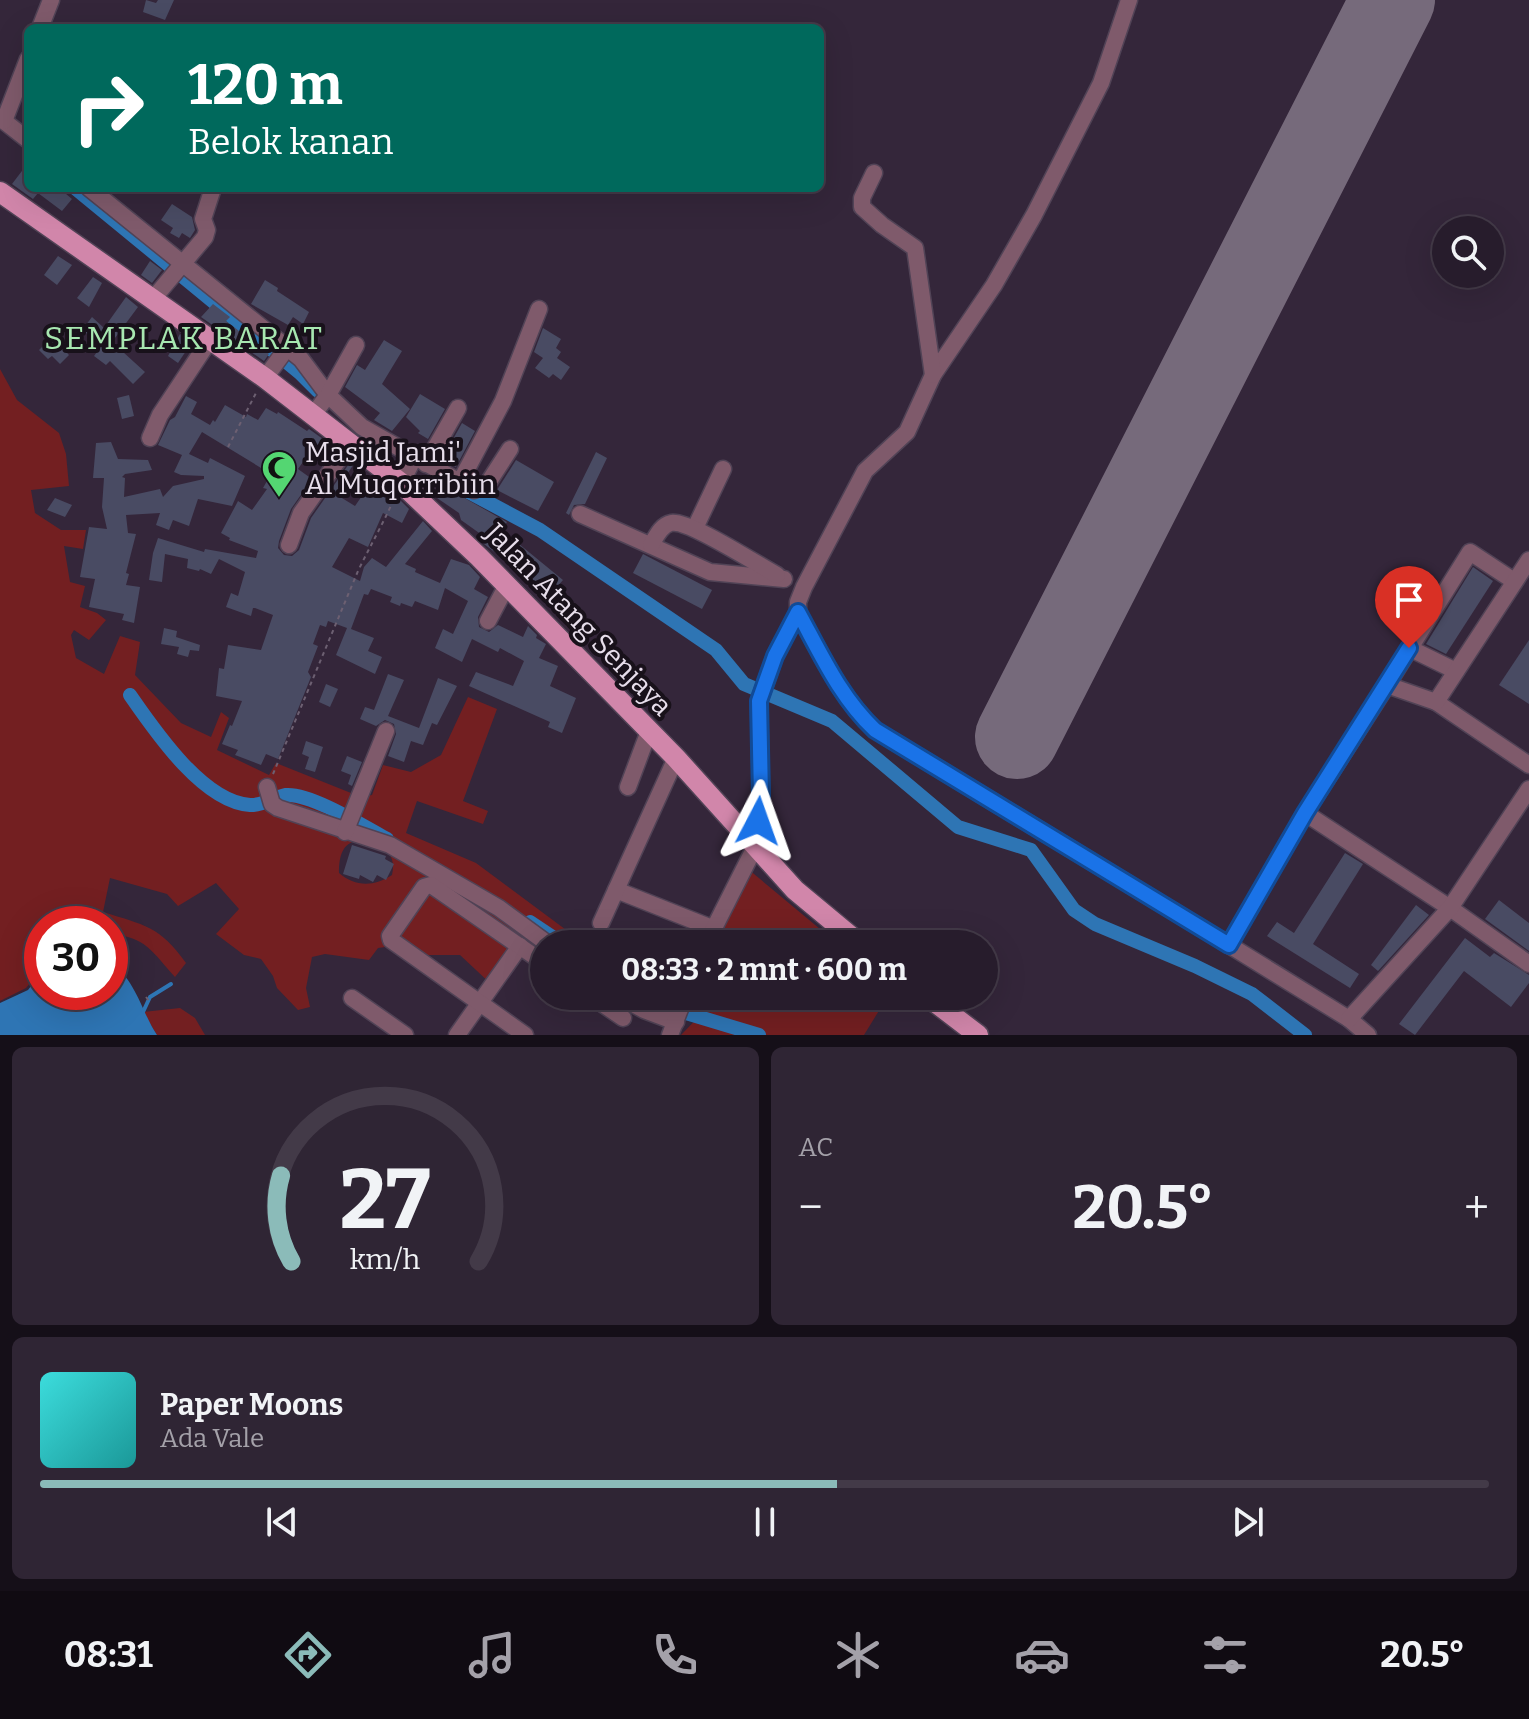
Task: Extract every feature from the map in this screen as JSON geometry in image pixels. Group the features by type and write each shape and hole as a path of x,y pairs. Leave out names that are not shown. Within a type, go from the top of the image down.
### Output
{"main road":[{"name":"Jalan Atang Senjaya","path":"0,192 209,341 275,364 321,404 351,442 413,467 507,585 676,758 795,890 843,930"},
{"path":"945,1010 977,1035"}],"street":[{"path":"42,24 51,0"},
{"path":"616,890 712,928 755,847 761,796 761,693 798,612 804,587 865,471 907,432 933,375 994,285 1034,215 1101,83 1129,0"},
{"path":"24,68 2,120 24,137"},
{"path":"874,173 862,198 862,207 915,248 933,375"},
{"path":"94,192 182,265 275,364 308,367 321,404 362,427 413,467 460,482 474,490 488,483 510,449"},
{"path":"153,299 206,234 203,219 212,192"},
{"path":"460,482 503,401 539,309"},
{"path":"150,438 160,415 209,341"},
{"path":"321,404 356,345"},
{"path":"413,467 458,408"},
{"path":"289,545 306,504 351,442"},
{"path":"695,528 723,469"},
{"path":"580,514 710,572 784,579"},
{"path":"651,545 662,528 671,523 695,528 784,579 804,587"},
{"path":"1229,945 1305,813 1470,552 1514,581"},
{"path":"1436,702 1529,560"},
{"path":"488,621 507,585"},
{"path":"798,612 838,686 854,710 875,730 1349,1019 1368,1035"},
{"path":"1409,648 1456,671"},
{"path":"1387,685 1436,702 1529,765"},
{"path":"348,824 386,731"},
{"path":"628,787 649,731"},
{"path":"601,923 676,758"},
{"path":"267,787 272,804 348,824 499,908 530,931"},
{"path":"1349,1019 1450,908 1529,789"},
{"path":"1305,813 1529,964"},
{"path":"525,1035 391,940 393,931 424,887 431,885 530,953"},
{"path":"457,1035 520,946"},
{"path":"352,998 405,1035"},
{"path":"611,1010 623,1018"},
{"path":"644,1010 675,1024"}],"path":[{"path":"228,447 275,364"},
{"path":"267,787 367,551 374,545 413,467"},
{"path":"146,997 150,1002"}],"shaded area":[{"path":"0,369 17,400 59,433 66,454 69,486 31,490 35,513 61,530 86,530 83,549 64,546 70,582 85,586 80,607 106,620 89,640 74,630 71,635 76,658 104,674 120,636 140,642 135,675 181,723 211,737 221,712 229,718 217,750 269,775 276,763 361,797 372,795 383,765 411,772 441,755 468,697 497,709 463,801 488,811 483,824 417,801 406,833 476,863 566,930 530,930 530,947 520,942 492,985 460,955 414,955 407,944 378,948 369,960 325,954 312,957 306,988 310,1007 298,1010 277,988 261,959 244,955 216,934 239,909 216,883 178,906 167,894 110,878 104,906 24,906 24,989 0,1001","holes":["355,841 378,846 392,859 392,875 365,884 339,873 340,858 350,843"]},
{"path":"748,869 821,930 719,930"},
{"path":"128,920 159,934 186,963 175,977 154,953 128,937"},
{"path":"180,1008 195,1018 205,1035 157,1035 143,1012"},
{"path":"705,1010 879,1010 864,1035 681,1035"}],"water":[{"path":"128,980 157,1035 0,1035 0,1003 24,992 24,1010 128,1010"}],"building":[{"path":"146,0 156,3 158,0 174,0 165,20 143,12"},
{"path":"24,168 24,192 64,192 72,199 62,211 38,193 33,199 12,184"},
{"path":"172,204 192,217 195,230 190,238 182,233 179,238 170,233 173,228 161,220"},
{"path":"58,256 72,265 57,285 44,275"},
{"path":"150,261 162,270 152,283 141,275"},
{"path":"93,277 102,283 89,307 77,298"},
{"path":"265,280 309,312 303,324 293,317 288,325 251,304"},
{"path":"126,297 138,307 112,342 145,372 133,384 110,361 106,365 94,356 102,345 82,330 92,317 104,328"},
{"path":"213,304 230,317 226,321 269,354 264,361 201,317"},
{"path":"543,328 561,339 556,348 561,352 557,358 570,367 561,380 553,374 549,378 535,368 543,358 534,352"},
{"path":"180,334 192,342 178,363 168,356"},
{"path":"52,337 69,355 60,364 52,356 48,359 39,350"},
{"path":"384,340 402,351 382,384 410,409 392,431 374,420 380,413 345,387 357,365 365,370"},
{"path":"420,394 445,409 428,439 418,433 420,431 406,417"},
{"path":"129,395 134,416 122,419 117,398"},
{"path":"186,396 197,402 191,414 210,425 225,405 258,420 266,408 307,431 309,429 334,447 328,455 314,446 298,469 312,479 291,509 279,541 278,548 284,555 292,556 299,550 311,518 351,461 354,464 337,495 355,506 373,480 393,493 409,509 402,523 383,513 368,547 349,538 332,567 360,581 364,567 372,558 386,567 423,521 432,531 405,564 440,583 451,559 469,565 480,577 474,589 488,597 478,617 479,627 489,632 498,625 523,637 528,626 537,635 536,638 546,644 539,658 558,666 550,686 576,698 562,733 548,727 550,722 469,686 476,672 513,686 524,661 500,648 498,652 472,639 462,662 435,648 443,629 453,634 468,601 445,588 438,610 415,601 412,607 401,603 400,606 390,602 392,597 371,589 368,595 364,594 351,629 374,638 368,651 382,657 375,674 336,655 347,628 328,621 326,627 320,625 313,644 318,646 308,672 311,677 278,759 266,754 261,765 235,755 238,750 222,744 242,701 216,696 219,668 224,669 228,645 261,650 273,615 253,608 251,616 226,607 231,593 238,596 245,572 219,559 211,574 187,568 188,559 165,554 162,582 149,580 153,553 158,538 204,552 205,549 256,558 258,551 229,540 221,533 238,501 252,510 267,489 263,488 271,474 202,432 189,454 208,463 210,458 245,476 232,506 198,499 189,526 173,520 169,530 156,525 160,513 126,515 128,533 136,534 126,585 140,587 134,623 122,620 124,614 89,607 95,579 80,577 89,527 107,529 102,507 104,478 93,478 96,443 111,442 118,459 148,460 152,470 122,477 125,478 124,497 160,489 163,497 173,486 204,479 204,476 174,472 182,455 158,445"},
{"path":"462,423 475,431 456,467 446,462 451,453 447,450"},
{"path":"596,452 607,458 585,504 574,505 569,515 566,513"},
{"path":"516,460 554,482 538,511 497,490"},
{"path":"445,487 507,522 502,530 563,580 550,595 528,578 532,573 515,560 509,563 484,544 479,539 482,535 437,498"},
{"path":"55,498 72,505 65,517 47,510"},
{"path":"643,554 712,590 702,609 633,573"},
{"path":"1473,567 1493,581 1446,654 1426,644"},
{"path":"164,628 177,631 176,637 200,645 199,651 190,650 188,657 177,654 179,647 161,644"},
{"path":"1529,640 1529,704 1499,685"},
{"path":"388,674 404,680 388,716 419,728 438,678 457,686 437,725 432,723 423,745 411,741 404,762 388,756 396,734 394,724 385,720 376,726 360,719 365,707 374,710"},
{"path":"326,684 338,689 330,707 319,702"},
{"path":"306,741 323,747 315,772 305,769 309,757 302,754"},
{"path":"347,756 362,762 352,786 348,784 351,775 341,771"},
{"path":"352,845 386,856 385,859 394,864 386,880 377,875 373,882 360,875 359,879 343,874"},
{"path":"1345,853 1363,864 1313,944 1359,974 1350,988 1267,936 1277,922 1294,933"},
{"path":"1499,900 1529,923 1529,951 1485,919"},
{"path":"1416,905 1429,915 1378,971 1371,965"},
{"path":"1465,938 1490,957 1494,953 1529,975 1529,983 1511,1007 1464,971 1415,1035 1399,1024"}],"waterway":[{"path":"80,192 318,391"},
{"path":"463,489 540,530 716,650 744,684 832,721 958,827 1031,850 1074,910 1095,924 1252,994 1305,1035"},
{"path":"130,695 167,745 215,792 232,801 250,805 286,795 309,799 387,839"},
{"path":"530,922 542,930"},
{"path":"143,1012 150,997 171,984"},
{"path":"676,1010 759,1035"}],"runway":[{"path":"1017,737 1393,0"}],"place":[{"name":"Masjid Jami' Al Muqorribiin","path":"279,499"}],"district":[{"name":"SEMPLAK BARAT","path":"184,338"}],"route":[{"path":"758,821 761,796 758,706 775,656 798,612 838,686 854,710 875,730 1229,945 1305,813 1409,648"}]}
